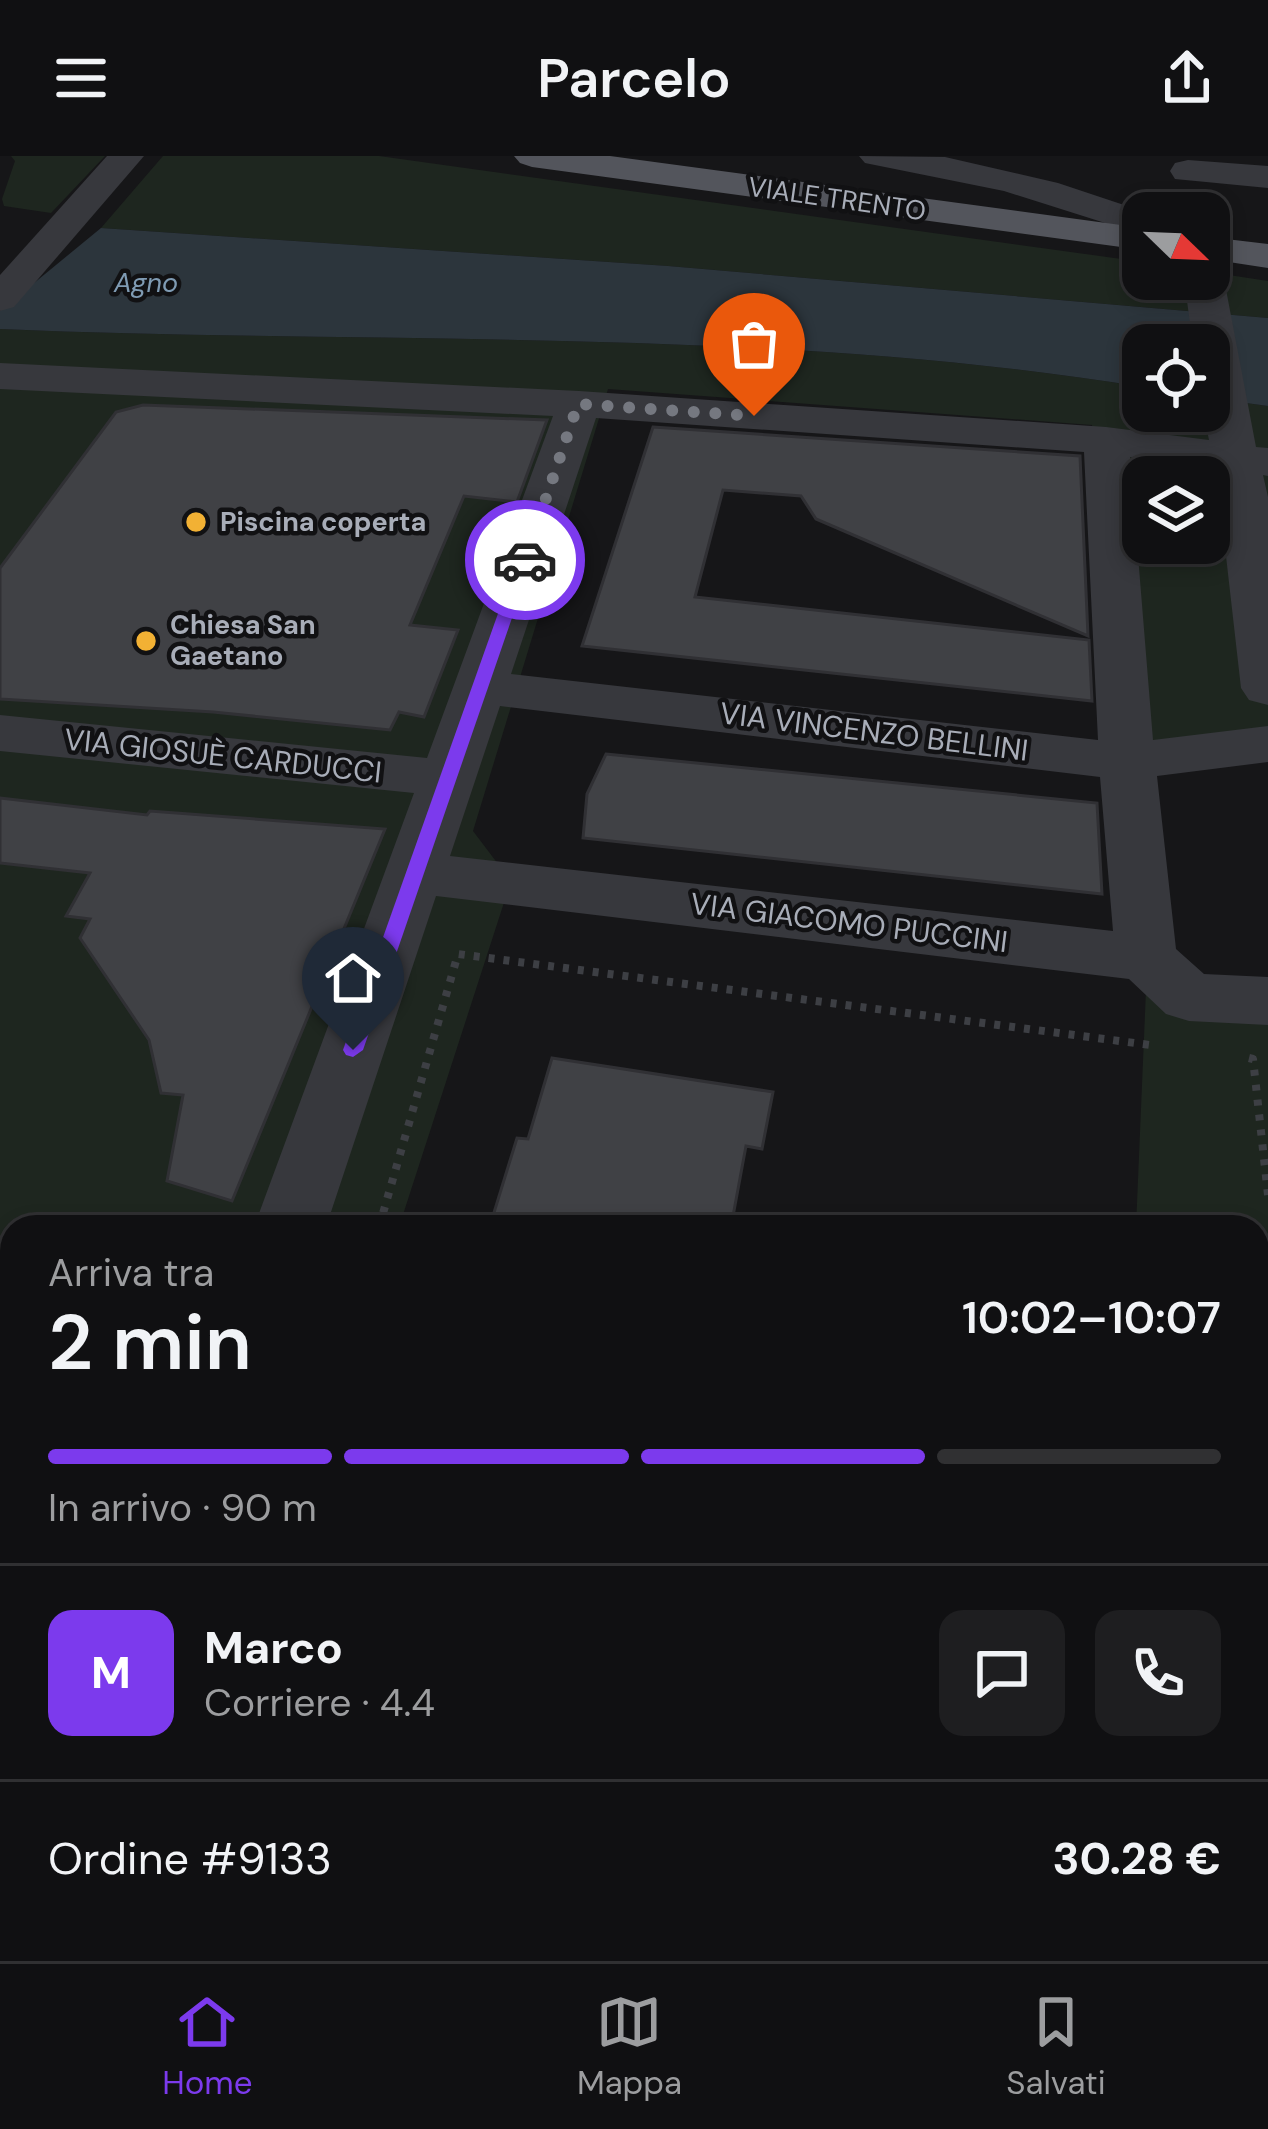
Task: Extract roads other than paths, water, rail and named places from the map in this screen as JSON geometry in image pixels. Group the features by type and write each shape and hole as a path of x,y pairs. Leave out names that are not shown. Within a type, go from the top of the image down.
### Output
{"main road":[{"name":"VIALE TRENTO","path":"532,156 1122,236"},
{"path":"1230,265 1268,256"}],"street":[{"path":"0,299 126,156"},
{"path":"877,156 1070,195 1122,216"},
{"path":"1016,156 1070,195"},
{"path":"1187,163 1268,177"},
{"path":"1210,300 1224,409 1246,488 1268,688"},
{"path":"0,376 578,404 1106,440 1246,488"},
{"path":"294,1215 578,404"},
{"path":"1106,440 1122,484"},
{"path":"1126,564 1123,687 1146,958 1189,997 1268,1000"},
{"name":"VIA VINCENZO BELLINI","path":"480,687 1127,762 1268,742"},
{"path":"1123,687 1268,742"},
{"name":"VIA GIOSUÈ CARDUCCI","path":"0,734 445,778"},
{"name":"VIA GIACOMO PUCCINI","path":"416,873 1146,958"}],"water":[{"name":"Agno","path":"101,228 668,266 1268,318 1268,406 1230,401 1230,324 1122,324 1122,384 859,354 716,346 0,329 0,311"}],"place":[{"name":"Piscina coperta","path":"196,522"},
{"name":"Chiesa San Gaetano","path":"146,641"}]}
